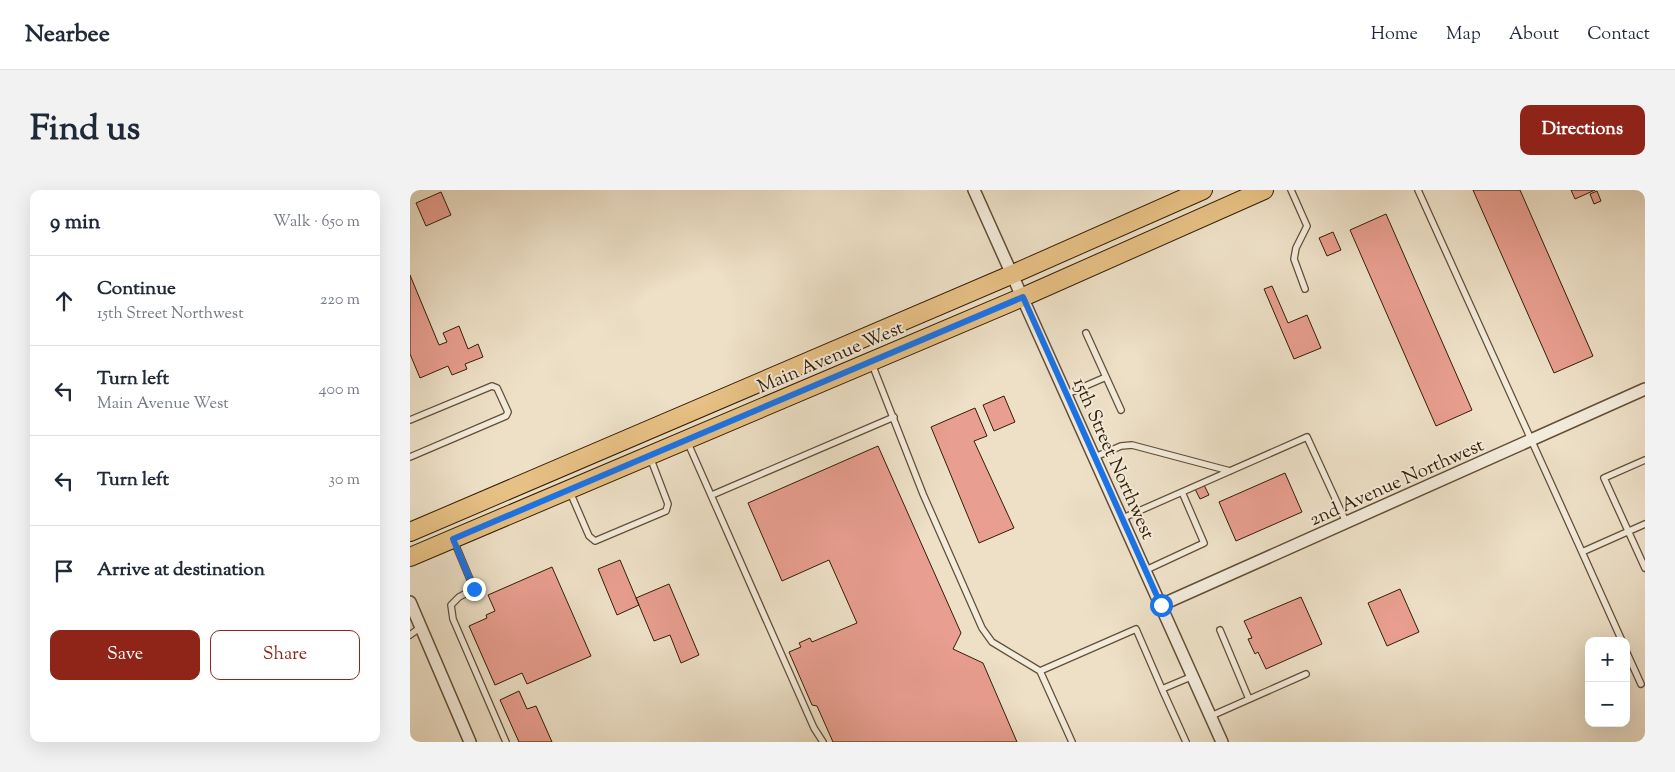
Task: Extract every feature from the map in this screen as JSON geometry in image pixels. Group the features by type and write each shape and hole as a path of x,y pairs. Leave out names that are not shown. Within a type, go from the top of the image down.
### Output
{"main road":[{"name":"Main Avenue West","path":"410,532 1013,274 1203,190"},
{"name":"Main Avenue West","path":"410,557 1023,297 1264,190"}],"street":[{"name":"15th Street Northwest","path":"974,190 1222,742"},
{"name":"2nd Avenue Northwest","path":"1161,605 1645,389"},
{"path":"410,602 470,742"}],"lane":[{"path":"1291,190 1307,226 1296,248 1294,259 1305,290"},
{"path":"1418,190 1620,637"},
{"path":"1086,333 1121,410"},
{"path":"871,362 924,494 982,628 992,642 1040,671 1072,742"},
{"path":"1067,394 1106,377"},
{"path":"410,420 492,386 498,388 508,412 506,416 410,457"},
{"path":"712,495 894,417"},
{"path":"1123,518 1307,437 1346,522"},
{"path":"687,440 814,728 823,742"},
{"path":"1095,457 1121,446 1132,445 1230,471"},
{"path":"569,490 590,536 595,541 666,511 668,504 649,456"},
{"path":"1645,460 1604,478 1645,568"},
{"path":"1146,570 1204,543 1182,492"},
{"path":"1582,552 1645,524"},
{"path":"453,539 474,589 459,597 451,605 452,619 506,742"},
{"path":"410,635 421,627"},
{"path":"1040,671 1136,629 1186,742"},
{"path":"1220,630 1249,699"},
{"path":"1630,660 1641,684"},
{"path":"1211,716 1306,674"},
{"path":"1162,689 1193,676"}],"building":[{"path":"1473,190 1520,190 1593,356 1554,373"},
{"path":"1571,190 1595,190 1575,199"},
{"path":"1597,191 1601,201 1594,204 1590,194"},
{"path":"441,192 451,215 426,226 416,203"},
{"path":"1386,214 1472,410 1436,426 1350,230"},
{"path":"1333,232 1341,250 1327,256 1319,238"},
{"path":"410,275 439,345 447,342 443,333 459,326 468,349 478,344 483,357 465,364 467,369 452,375 448,366 420,378 410,354"},
{"path":"1272,286 1288,323 1307,315 1321,348 1294,359 1264,289"},
{"path":"1004,396 1015,422 994,431 983,405"},
{"path":"975,408 987,436 974,441 1014,528 979,543 931,427"},
{"path":"878,446 961,633 953,649 983,663 1017,742 833,742 817,706 812,705 789,652 801,647 799,643 810,638 812,642 857,623 829,560 782,581 748,503"},
{"path":"1285,473 1302,512 1236,541 1219,502"},
{"path":"1204,485 1209,495 1200,499 1195,489"},
{"path":"620,560 639,605 617,615 598,569"},
{"path":"552,567 591,656 527,684 522,673 495,685 469,626 487,618 486,615 495,611 488,595"},
{"path":"669,584 699,655 681,663 670,635 654,641 636,598"},
{"path":"1400,589 1419,632 1387,646 1368,603"},
{"path":"1301,597 1322,644 1266,669 1258,652 1255,654 1248,639 1252,638 1244,621"},
{"path":"519,691 527,709 536,706 552,742 519,742 500,700"}],"route":[{"path":"474,589 453,539 1023,297 1035,320 1161,605"}]}
